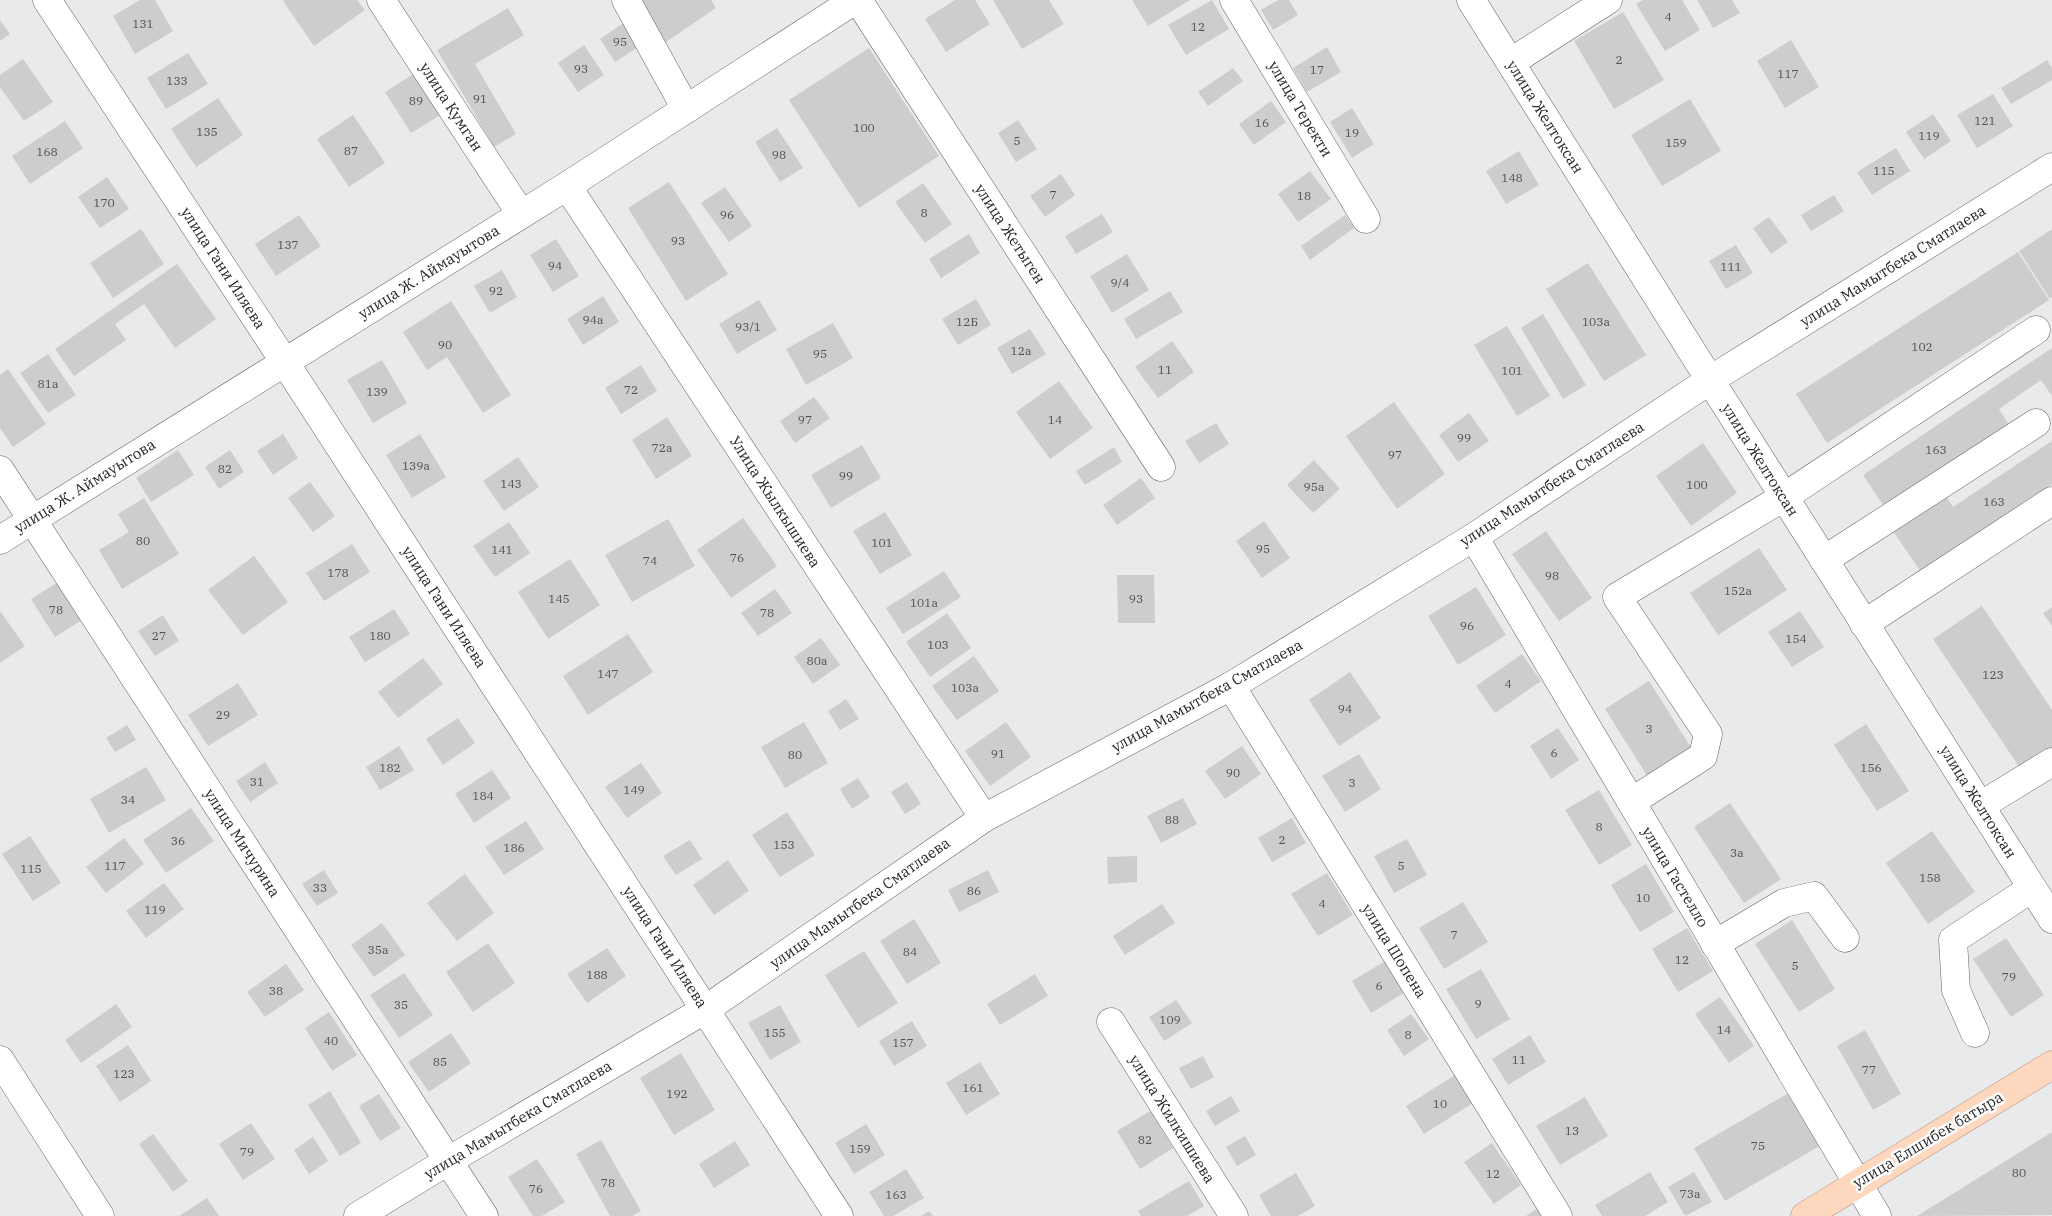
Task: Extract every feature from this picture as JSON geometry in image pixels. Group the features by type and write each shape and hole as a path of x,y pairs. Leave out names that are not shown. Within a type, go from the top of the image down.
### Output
{"main road":[{"name":"улица Елшибек батыра","path":"1805,1216 2052,1065"}],"street":[{"name":"улица Гани Иляева","path":"47,0 284,361 839,1216"},
{"name":"улица Кумган","path":"381,0 521,214"},
{"path":"626,0 686,108"},
{"name":"улица Ж. Аймауытова","path":"0,540 567,186 857,0"},
{"name":"улица Жетыген","path":"857,0 1161,467"},
{"name":"улица Теректи","path":"1234,0 1366,219"},
{"name":"улица Желтоксан","path":"1471,0 2052,919"},
{"path":"1511,62 1608,0"},
{"name":"улица Мамытбека Сматлаева","path":"358,1216 706,1010 984,818 1231,686 1474,537 1710,380 2052,168"},
{"name":"Улица Жылкышиева","path":"567,186 984,818"},
{"path":"1631,802 1703,756 1708,734 1617,596 1784,497 2036,330"},
{"path":"1824,560 2036,422"},
{"name":"улица Мичурина","path":"0,470 484,1216"},
{"path":"1864,624 2052,501"},
{"name":"улица Гастелло","path":"1474,537 1877,1216"},
{"name":"улица Шопена","path":"1231,686 1558,1216"},
{"path":"1980,806 2052,762"},
{"path":"1974,1033 1956,990 1953,940 2032,888"},
{"path":"1715,944 1784,903 1814,896 1845,938"},
{"name":"улица Жилкишиева","path":"1111,1022 1234,1216"},
{"path":"0,1060 100,1216"}],"building":[{"path":"140,0 155,0 173,31 135,54 113,16"},
{"path":"357,0 365,10 314,46 283,1"},
{"path":"634,0 711,0 716,8 663,44"},
{"path":"955,0 975,0 990,24 946,52 925,19"},
{"path":"993,0 1049,0 1064,24 1022,49"},
{"path":"1132,0 1190,0 1148,26"},
{"path":"1212,0 1229,29 1186,55 1168,25"},
{"path":"1278,0 1289,0 1298,15 1273,30 1261,10"},
{"path":"1643,0 1682,0 1700,30 1665,51 1636,4"},
{"path":"1697,0 1732,0 1740,13 1713,28"},
{"path":"508,8 524,35 475,64 516,134 494,147 437,50"},
{"path":"1623,12 1664,80 1614,109 1574,41"},
{"path":"0,20 10,34 0,41"},
{"path":"625,22 640,46 615,62 600,39"},
{"path":"1791,40 1819,87 1785,108 1757,61"},
{"path":"584,45 604,75 578,92 558,63"},
{"path":"1327,47 1341,72 1307,92 1293,68"},
{"path":"869,48 939,156 859,208 789,100"},
{"path":"188,53 208,84 166,109 147,78"},
{"path":"23,59 53,102 24,121 0,87 0,75"},
{"path":"2047,60 2052,68 2052,80 2011,104 2001,88"},
{"path":"1233,68 1243,81 1208,106 1198,92"},
{"path":"421,69 447,111 411,133 385,92"},
{"path":"1993,94 2013,126 1977,148 1957,115"},
{"path":"218,98 243,135 196,167 171,129"},
{"path":"1690,99 1721,151 1662,186 1631,135"},
{"path":"1271,101 1286,122 1254,145 1239,124"},
{"path":"1352,108 1374,144 1352,158 1330,122"},
{"path":"1933,114 1951,141 1924,159 1906,132"},
{"path":"353,115 385,163 349,187 317,139"},
{"path":"1018,120 1037,149 1016,162 998,133"},
{"path":"65,121 83,148 30,184 12,156"},
{"path":"777,128 803,168 780,182 755,142"},
{"path":"1896,148 1910,171 1872,195 1857,172"},
{"path":"1519,151 1539,185 1506,204 1486,171"},
{"path":"1310,171 1331,199 1298,222 1278,194"},
{"path":"1061,174 1075,195 1045,217 1030,196"},
{"path":"107,177 129,209 100,228 78,197"},
{"path":"669,182 728,274 686,301 628,208"},
{"path":"923,183 952,224 925,243 895,202"},
{"path":"725,187 752,226 729,242 701,203"},
{"path":"1834,195 1844,211 1811,231 1801,215"},
{"path":"1102,214 1113,232 1076,254 1065,236"},
{"path":"299,215 321,246 276,276 255,244"},
{"path":"1345,215 1354,228 1310,260 1301,246"},
{"path":"1769,217 1788,242 1771,254 1753,228"},
{"path":"141,229 164,264 113,298 90,263"},
{"path":"2052,229 2052,297 2050,299 2019,251"},
{"path":"969,234 980,253 941,278 929,259"},
{"path":"556,239 579,276 553,292 530,255"},
{"path":"1736,245 1753,273 1726,289 1709,261"},
{"path":"2018,252 2049,300 1827,443 1796,394"},
{"path":"1127,254 1149,290 1112,313 1090,276"},
{"path":"1588,263 1646,355 1604,381 1546,289"},
{"path":"177,264 216,319 175,348 144,304 115,324 126,340 74,376 55,349"},
{"path":"502,270 517,297 490,313 474,286"},
{"path":"1170,291 1183,312 1136,339 1124,319"},
{"path":"603,296 619,322 583,345 567,319"},
{"path":"976,299 991,325 958,345 942,319"},
{"path":"759,300 777,330 737,354 719,324"},
{"path":"451,301 511,395 483,413 447,357 427,370 403,332"},
{"path":"1543,314 1586,385 1563,399 1521,328"},
{"path":"833,323 853,358 806,385 786,349"},
{"path":"1507,326 1550,396 1517,416 1474,345"},
{"path":"1030,329 1046,354 1012,374 997,348"},
{"path":"1172,341 1194,372 1158,398 1135,367"},
{"path":"2052,348 2052,396 2041,380 1999,409 2009,425 1885,508 1863,475"},
{"path":"48,354 76,395 48,413 20,373"},
{"path":"382,360 407,403 373,423 347,380"},
{"path":"641,365 657,391 621,414 605,388"},
{"path":"8,369 46,424 13,447 0,428 0,375"},
{"path":"1059,381 1093,428 1050,459 1016,412"},
{"path":"814,397 830,418 795,443 780,421"},
{"path":"1394,402 1445,474 1397,509 1346,436"},
{"path":"1469,413 1489,441 1458,462 1439,435"},
{"path":"667,417 692,456 656,479 632,440"},
{"path":"1216,423 1229,444 1199,463 1185,441"},
{"path":"283,434 298,458 273,475 257,451"},
{"path":"420,434 446,477 412,498 386,455"},
{"path":"2052,441 2052,484 1921,572 1893,531 1946,496 1953,507"},
{"path":"1703,443 1737,493 1691,526 1656,476"},
{"path":"862,445 881,478 831,508 811,475"},
{"path":"1114,447 1122,462 1085,485 1076,471"},
{"path":"178,450 194,475 151,502 136,478"},
{"path":"230,450 244,472 219,489 205,467"},
{"path":"518,457 539,487 504,511 483,481"},
{"path":"1314,460 1340,489 1313,513 1287,485"},
{"path":"1141,478 1155,498 1117,525 1103,505"},
{"path":"310,482 335,516 313,532 288,498"},
{"path":"144,498 179,554 122,589 99,550 129,532 118,514"},
{"path":"885,512 912,555 880,574 853,531"},
{"path":"743,518 777,566 731,598 697,550"},
{"path":"668,519 695,566 632,602 605,555"},
{"path":"1264,521 1290,558 1262,578 1236,541"},
{"path":"509,522 530,553 495,577 473,546"},
{"path":"1546,531 1592,598 1559,621 1512,554"},
{"path":"352,544 370,572 324,601 306,573"},
{"path":"1759,548 1787,590 1718,635 1690,593"},
{"path":"254,556 288,602 243,635 208,590"},
{"path":"570,559 600,605 548,639 518,592"},
{"path":"944,571 961,597 903,634 886,608"},
{"path":"1117,575 1154,575 1155,623 1118,623"},
{"path":"58,582 82,620 55,637 31,599"},
{"path":"1476,587 1506,635 1458,665 1428,616"},
{"path":"775,589 792,613 758,636 741,613"},
{"path":"1982,606 2052,710 2052,751 2022,771 1933,639"},
{"path":"2052,607 2052,626 2043,613"},
{"path":"394,609 410,634 365,662 349,637"},
{"path":"0,611 25,646 0,663"},
{"path":"1800,611 1824,647 1792,667 1768,632"},
{"path":"947,613 971,648 930,677 906,642"},
{"path":"163,615 179,641 155,656 138,631"},
{"path":"628,634 653,672 588,715 563,676"},
{"path":"821,638 840,665 813,684 794,657"},
{"path":"1522,654 1541,681 1495,713 1476,686"},
{"path":"974,656 999,691 957,720 932,686"},
{"path":"423,658 443,684 398,718 378,692"},
{"path":"1350,672 1381,718 1339,746 1309,700"},
{"path":"1649,681 1692,749 1648,777 1605,709"},
{"path":"238,683 258,715 208,746 188,715"},
{"path":"846,699 859,719 840,730 828,711"},
{"path":"458,718 475,743 443,765 426,739"},
{"path":"804,722 828,763 785,788 761,747"},
{"path":"1006,722 1031,757 990,786 965,751"},
{"path":"1866,724 1909,791 1877,811 1834,745"},
{"path":"127,725 136,740 115,752 106,738"},
{"path":"1558,728 1579,760 1551,779 1530,746"},
{"path":"399,746 414,770 380,790 366,767"},
{"path":"1242,746 1261,774 1225,799 1205,771"},
{"path":"1359,754 1381,789 1345,812 1322,776"},
{"path":"265,762 278,783 250,802 236,781"},
{"path":"641,763 662,793 627,818 605,787"},
{"path":"146,767 166,800 109,833 90,799"},
{"path":"492,770 511,798 474,823 455,794"},
{"path":"858,778 870,797 852,809 840,789"},
{"path":"907,782 921,804 905,814 891,792"},
{"path":"1599,790 1632,845 1599,865 1565,810"},
{"path":"1183,798 1197,824 1161,843 1147,816"},
{"path":"1730,803 1781,879 1744,903 1694,827"},
{"path":"191,808 214,841 166,873 143,840"},
{"path":"787,812 815,855 780,877 752,835"},
{"path":"1292,818 1306,843 1272,862 1258,838"},
{"path":"526,821 544,849 504,875 485,847"},
{"path":"1932,831 1975,892 1928,924 1886,863"},
{"path":"30,836 61,883 33,901 2,854"},
{"path":"124,838 144,864 106,893 86,867"},
{"path":"1407,839 1427,875 1394,893 1374,856"},
{"path":"690,840 702,859 676,875 663,856"},
{"path":"1137,856 1137,882 1108,884 1107,857"},
{"path":"728,860 749,891 714,915 693,885"},
{"path":"1646,864 1674,912 1640,932 1611,885"},
{"path":"324,870 338,893 317,906 302,884"},
{"path":"988,870 999,892 959,912 948,890"},
{"path":"1327,873 1353,915 1318,936 1291,894"},
{"path":"465,874 494,913 457,941 427,903"},
{"path":"164,883 184,909 146,938 126,911"},
{"path":"1463,902 1488,942 1444,969 1419,928"},
{"path":"1162,904 1175,923 1125,955 1113,936"},
{"path":"914,919 941,963 907,984 880,941"},
{"path":"1792,920 1835,989 1799,1012 1755,944"},
{"path":"382,923 405,955 374,977 351,945"},
{"path":"1687,928 1713,971 1678,992 1652,949"},
{"path":"2006,938 2044,995 2011,1017 1973,959"},
{"path":"488,943 515,983 473,1012 446,972"},
{"path":"607,948 626,976 587,1003 567,974"},
{"path":"864,951 898,1003 858,1028 825,975"},
{"path":"1387,960 1407,991 1371,1013 1352,981"},
{"path":"286,964 304,990 265,1017 247,992"},
{"path":"1481,969 1510,1019 1476,1039 1446,989"},
{"path":"404,973 433,1015 399,1038 370,995"},
{"path":"1035,974 1048,996 1000,1025 987,1004"},
{"path":"1720,997 1754,1046 1729,1063 1695,1014"},
{"path":"1176,1000 1192,1023 1164,1041 1149,1017"},
{"path":"116,1004 132,1027 81,1063 65,1040"},
{"path":"780,1005 801,1042 770,1060 748,1023"},
{"path":"329,1012 357,1055 332,1071 305,1028"},
{"path":"1411,1014 1429,1039 1404,1056 1387,1030"},
{"path":"912,1021 927,1046 894,1066 879,1041"},
{"path":"1865,1030 1901,1094 1873,1110 1837,1046"},
{"path":"451,1033 471,1063 429,1092 408,1062"},
{"path":"1530,1035 1546,1062 1508,1085 1492,1059"},
{"path":"128,1045 151,1081 120,1102 96,1066"},
{"path":"681,1053 715,1110 674,1135 640,1078"},
{"path":"1203,1056 1214,1077 1191,1089 1179,1068"},
{"path":"980,1062 1000,1094 966,1115 946,1083"},
{"path":"1455,1075 1473,1103 1424,1134 1406,1106"},
{"path":"330,1091 361,1143 340,1156 308,1105"},
{"path":"1792,1091 1823,1144 1725,1201 1694,1148"},
{"path":"379,1094 401,1128 380,1141 359,1106"},
{"path":"1231,1096 1240,1111 1215,1126 1206,1111"},
{"path":"1585,1097 1608,1136 1560,1165 1536,1126"},
{"path":"1150,1111 1173,1148 1140,1169 1117,1131"},
{"path":"251,1123 275,1159 243,1180 219,1144"},
{"path":"866,1124 885,1155 854,1174 835,1143"},
{"path":"2052,1132 2052,1215 1917,1216"},
{"path":"153,1134 188,1181 173,1192 139,1144"},
{"path":"1245,1136 1256,1155 1237,1166 1226,1147"},
{"path":"313,1137 328,1161 309,1174 294,1150"},
{"path":"601,1140 641,1211 632,1216 610,1216 576,1154"},
{"path":"735,1141 750,1165 714,1188 699,1164"},
{"path":"1492,1143 1521,1185 1494,1204 1464,1162"},
{"path":"537,1159 565,1202 542,1216 533,1216 508,1177"},
{"path":"906,1169 924,1198 893,1216 884,1216 869,1192"},
{"path":"1650,1172 1668,1202 1645,1216 1602,1216 1595,1205"},
{"path":"1694,1172 1712,1202 1685,1216 1668,1187"},
{"path":"1296,1173 1315,1206 1298,1216 1271,1216 1259,1195"},
{"path":"1189,1181 1204,1206 1187,1216 1141,1216 1138,1211"},
{"path":"207,1198 219,1216 179,1216"},
{"path":"1540,1207 1545,1216 1526,1216"},
{"path":"929,1211 933,1216 921,1216"}]}
